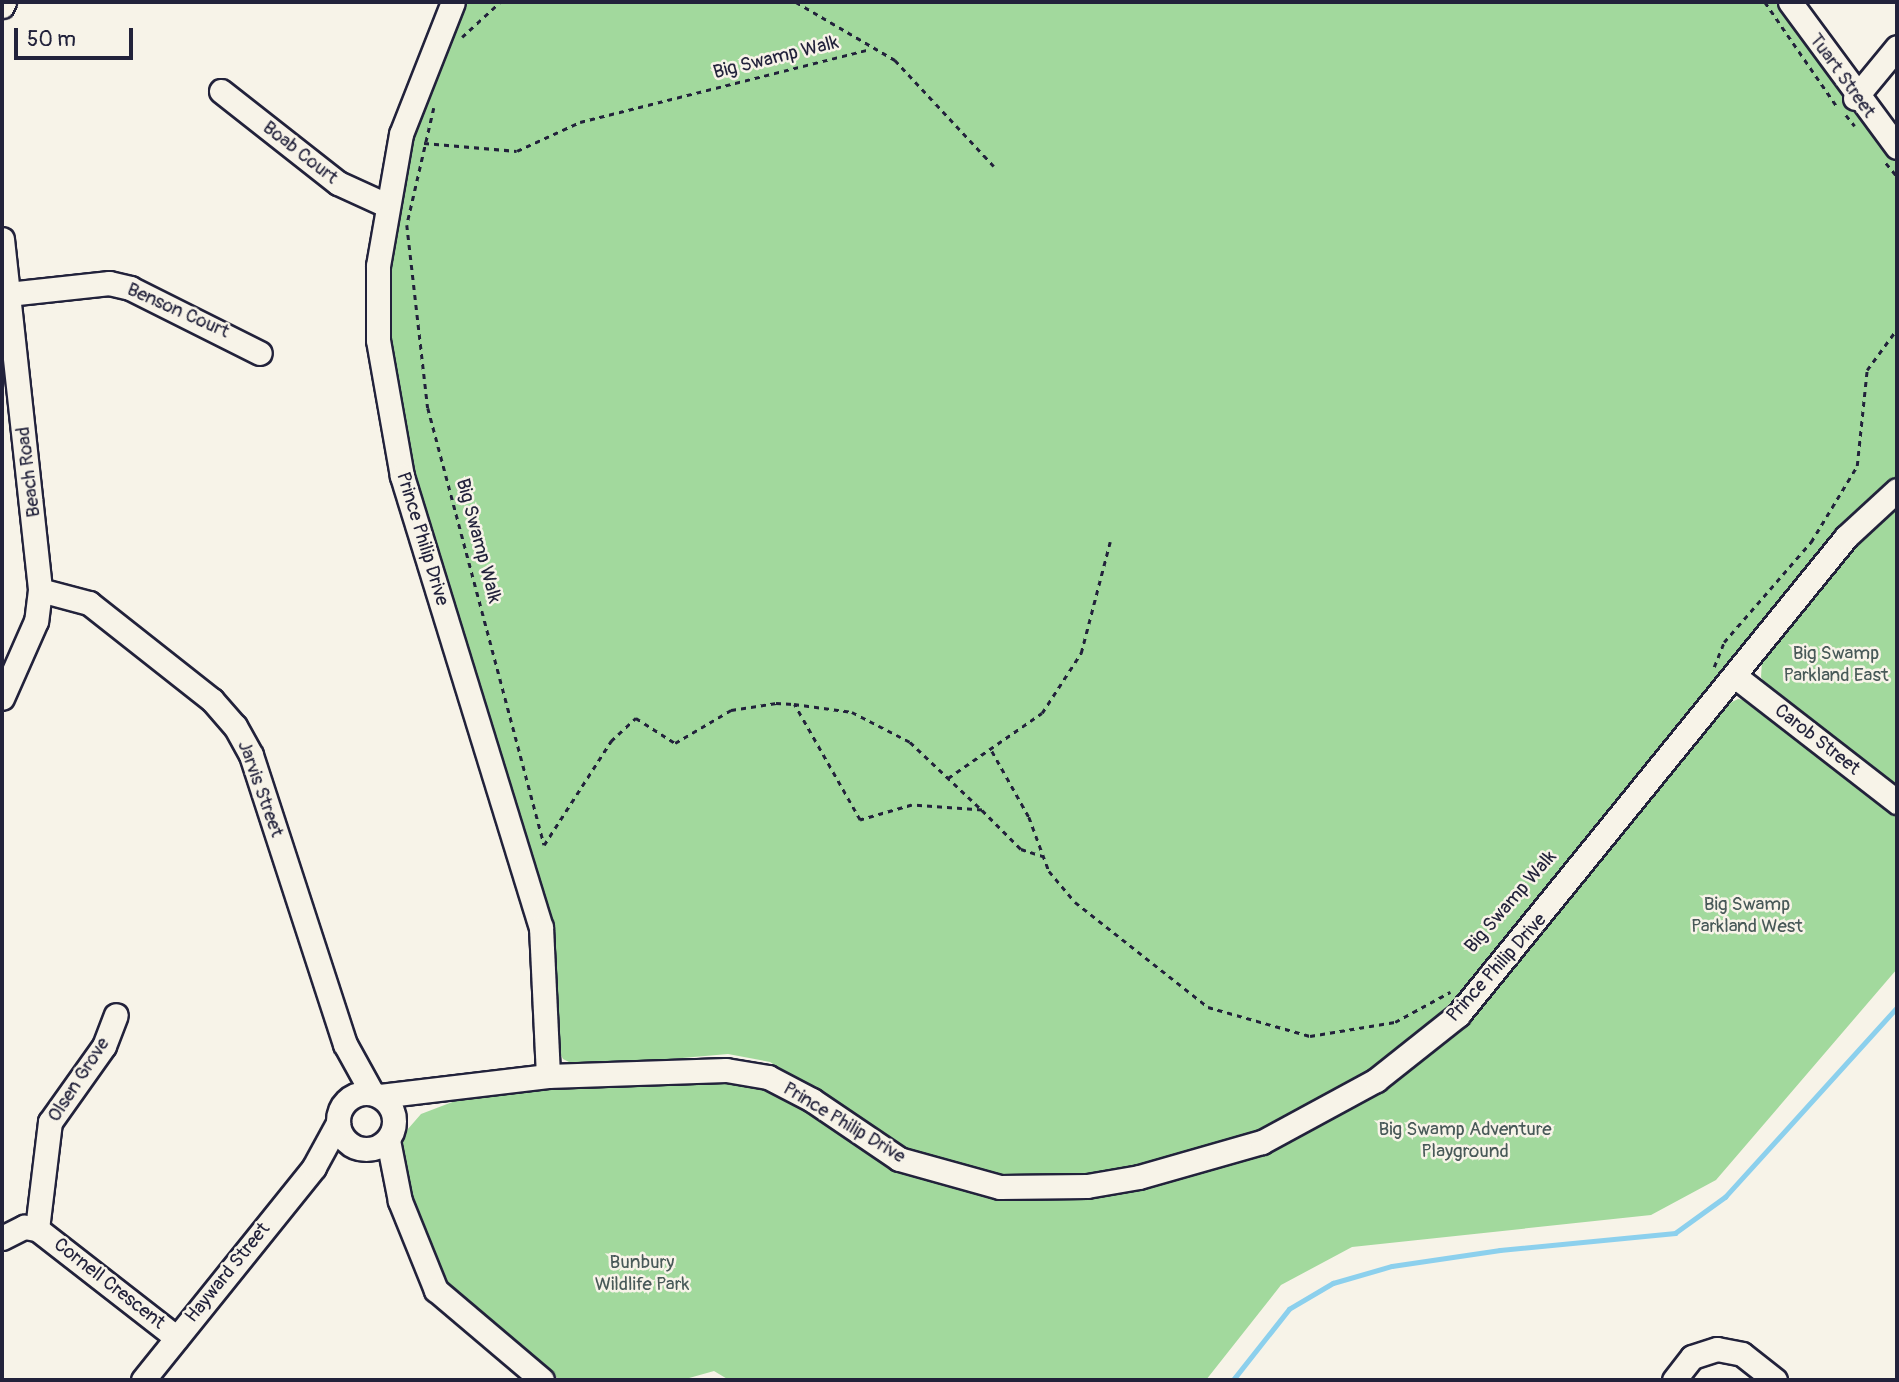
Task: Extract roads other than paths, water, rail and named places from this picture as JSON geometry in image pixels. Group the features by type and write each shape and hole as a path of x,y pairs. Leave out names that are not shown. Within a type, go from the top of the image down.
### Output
{"street":[{"name":"Prince Philip Drive","path":"453,2 401,134 386,205 378,266 385,402 541,927 548,1076"},
{"name":"Tuart Street","path":"1790,2 1889,152"},
{"path":"1855,98 1897,47"},
{"name":"Boab Court","path":"221,91 338,183 386,205"},
{"name":"Beach Road","path":"2,239 40,590 36,621 2,698"},
{"name":"Benson Court","path":"8,294 119,286 234,334 260,353"},
{"name":"Prince Philip Drive","path":"347,1100 376,1094 439,1092 548,1076 726,1070 768,1077 899,1159 964,1182 1087,1186 1201,1165 1323,1112 1376,1080 1458,1015 1736,677 1846,537 1897,490"},
{"name":"Jarvis Street","path":"40,590 89,603 212,700 235,726 251,755 345,1044 376,1094 391,1131"},
{"name":"Carob Street","path":"1736,677 1897,802"},
{"name":"Olsen Grove","path":"37,1229 50,1122 104,1046 116,1015"},
{"name":"Jarvis Street","path":"345,1044 347,1100"},
{"name":"Prince Philip Drive","path":"358,1147 391,1131 439,1092"},
{"name":"Hayward Street","path":"144,1380 314,1167 347,1100"},
{"path":"338,1123 400,1201"},
{"path":"391,1131 400,1201 426,1272 447,1304 542,1380"},
{"name":"Hayward Street","path":"314,1167 358,1147"},
{"name":"Cornell Crescent","path":"2,1238 24,1227 37,1229 177,1338"},
{"path":"1674,1380 1692,1357 1717,1349 1742,1354 1775,1380"}],"waterway":[{"path":"1233,1380 1289,1309 1333,1283 1392,1266 1500,1250 1675,1233 1725,1197 1897,1007"}],"park label":[{"name":"Big Swamp Parkland East","path":"1836,665"},
{"name":"Big Swamp Parkland West","path":"1747,916"},
{"name":"Big Swamp Adventure Playground","path":"1465,1141"},
{"name":"Bunbury Wildlife Park","path":"642,1274"}]}
